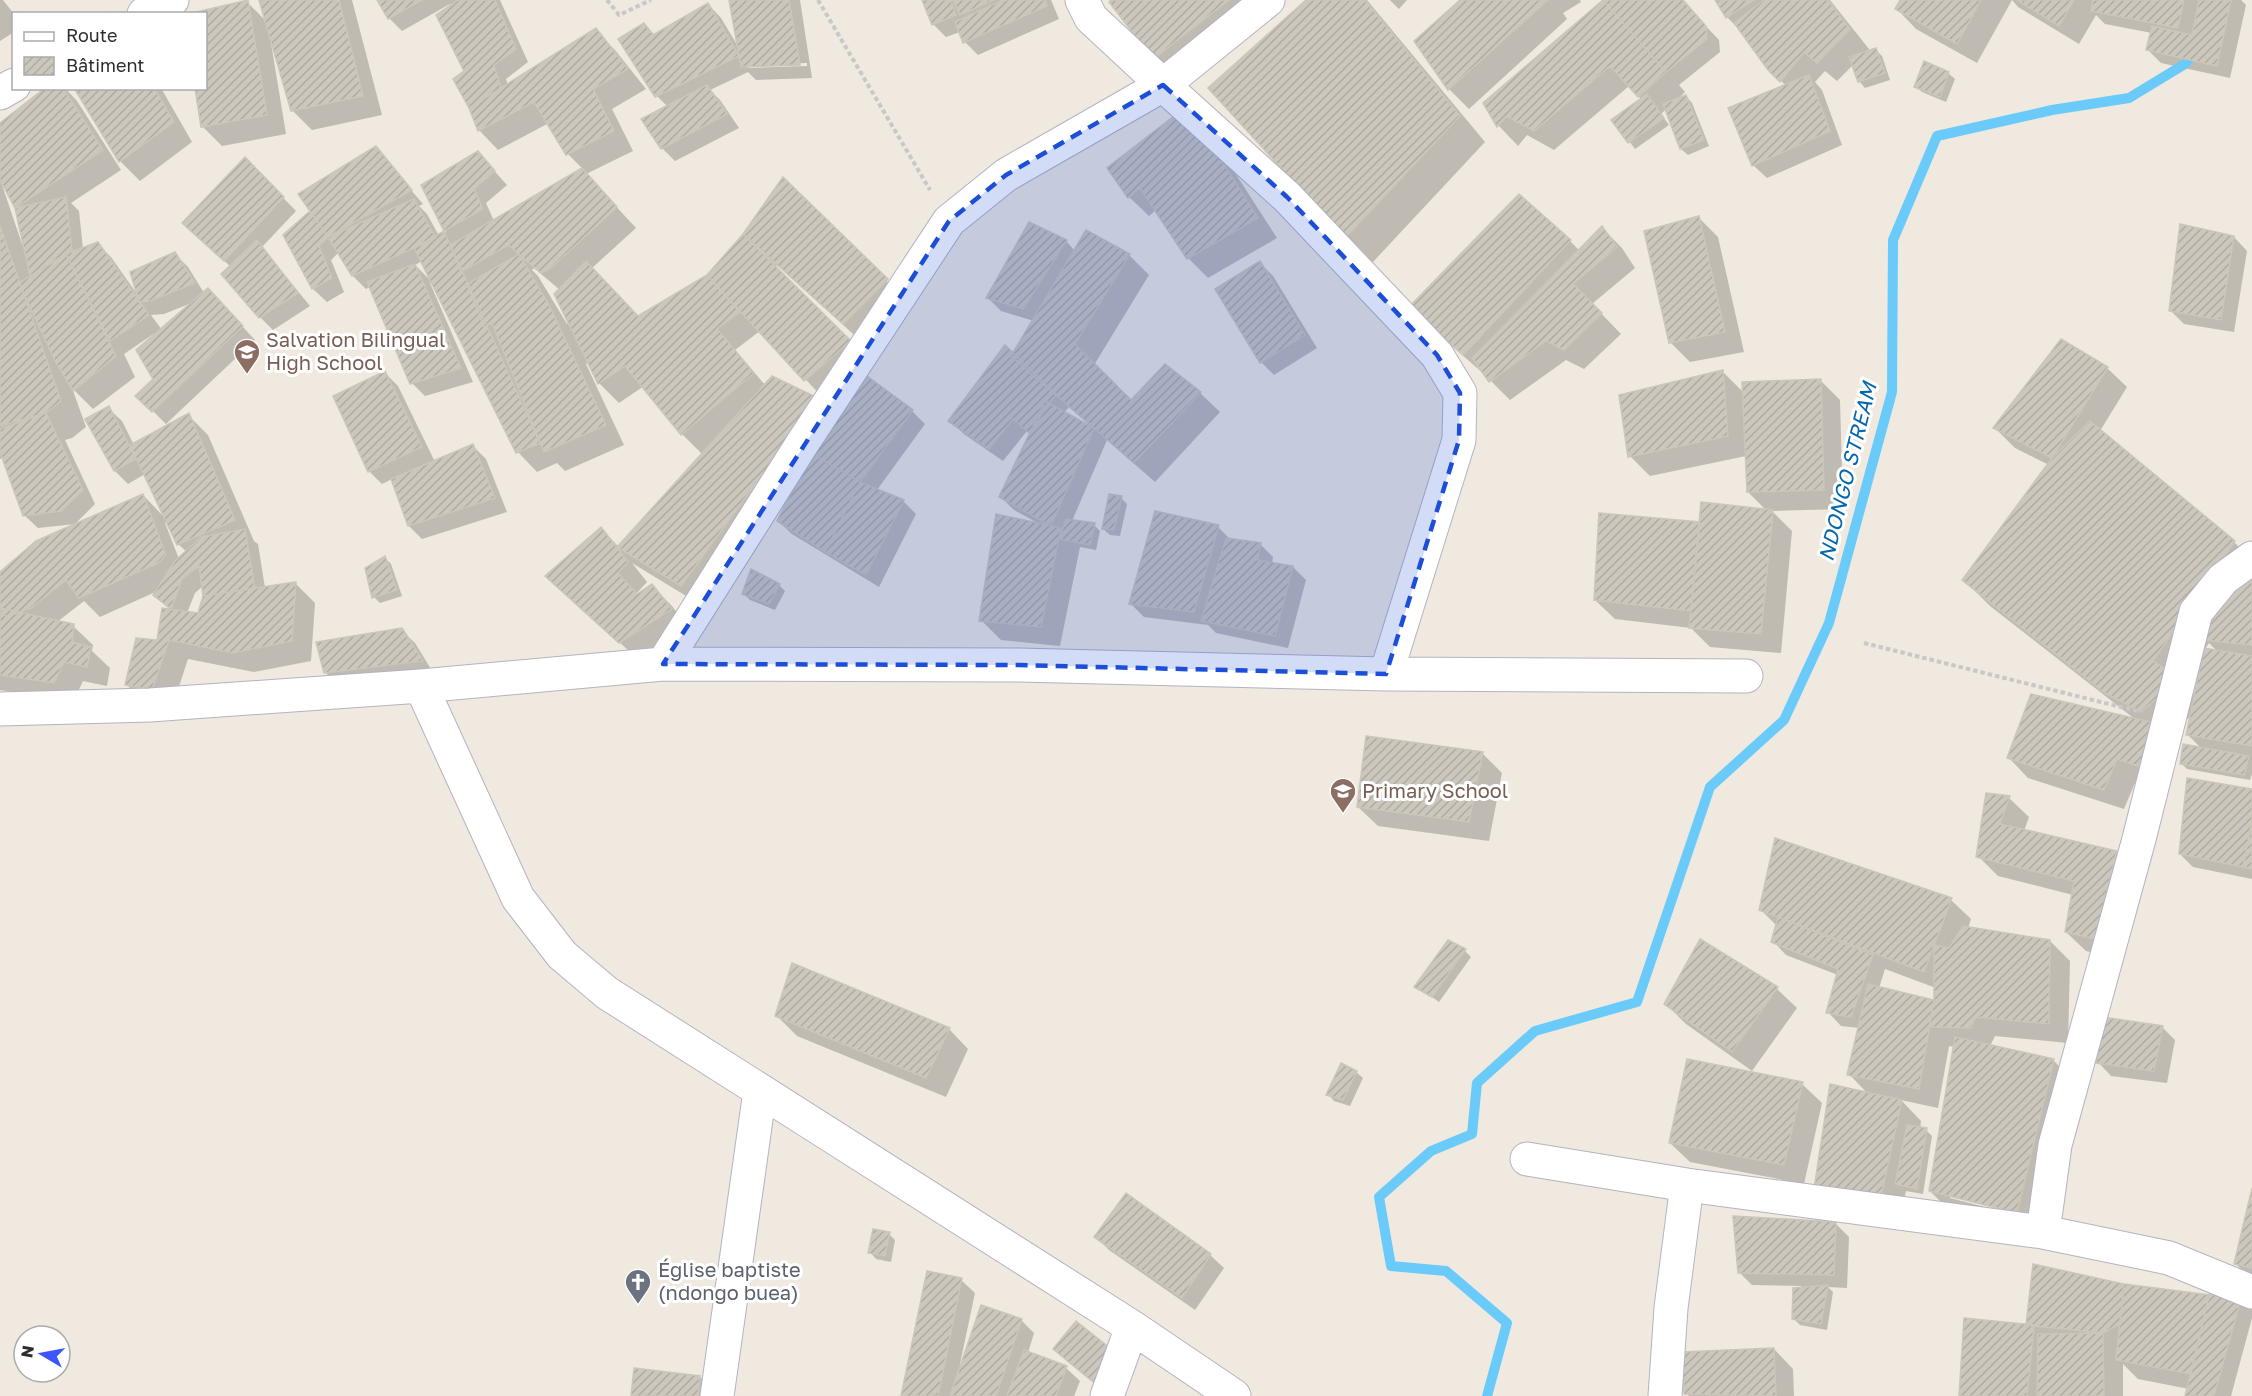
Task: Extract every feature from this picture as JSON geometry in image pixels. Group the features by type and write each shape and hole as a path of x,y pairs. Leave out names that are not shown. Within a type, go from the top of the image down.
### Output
{"street":[{"path":"148,12 172,0"},
{"path":"1082,0 1091,18 1287,197 1437,355 1460,393 1459,440 1386,674"},
{"path":"663,664 802,444 949,221 1006,176 1163,85 1268,0"},
{"path":"2043,1232 2055,1145 2139,839 2196,612 2223,579 2252,558"},
{"path":"0,709 150,705 421,686 663,664 1018,665 1386,674 1746,676"},
{"path":"421,686 518,898 562,955 607,993 1132,1327 1234,1396"},
{"path":"717,1396 760,1091"},
{"path":"1527,1159 1687,1185 2043,1232 2169,1258 2252,1292"},
{"path":"1665,1396 1671,1308 1687,1185"},
{"path":"1107,1396 1132,1327"}],"path":[{"path":"607,0 619,15 651,0"},
{"path":"818,0 949,221"},
{"path":"1863,643 2170,719"}],"highlighted area":[{"path":"1163,85 1287,197 1437,355 1460,393 1459,440 1386,674 1019,665 663,664 949,221 1006,175"}],"building":[{"path":"248,0 267,115 201,127 195,90 207,90 207,12 197,12"},
{"path":"259,0 339,0 363,96 291,111"},
{"path":"377,0 422,0 388,19"},
{"path":"458,0 495,0 516,49 494,65 501,88 469,108 453,79 464,71 436,15"},
{"path":"729,0 789,0 800,65 741,67"},
{"path":"922,0 951,0 956,15 932,25"},
{"path":"953,0 994,0 960,15"},
{"path":"1003,0 1045,0 1047,6 963,43 955,22"},
{"path":"1111,0 1229,0 1153,59 1109,2"},
{"path":"1306,0 1365,0 1460,116 1345,238 1208,88"},
{"path":"1460,0 1548,0 1448,90 1414,41"},
{"path":"1603,0 1683,0 1706,26 1707,39 1666,72"},
{"path":"1603,0 1666,72 1638,97 1610,66 1534,131 1507,116 1497,127 1483,103"},
{"path":"1715,0 1754,0 1726,18"},
{"path":"1764,0 1828,0 1850,29 1817,63 1804,52 1780,82 1768,70 1734,23"},
{"path":"1900,0 1981,0 1957,44 1895,9"},
{"path":"2017,0 2074,0 2059,26"},
{"path":"2093,0 2184,0 2178,28 2091,11"},
{"path":"2199,0 2231,0 2217,66 2146,50 2152,26 2192,35"},
{"path":"708,3 739,56 655,97 618,39 644,23 653,35"},
{"path":"596,28 628,69 593,89 614,131 566,155 534,102 478,131 469,108"},
{"path":"1876,48 1885,73 1858,82 1849,57"},
{"path":"1924,61 1949,72 1940,97 1914,87"},
{"path":"1809,75 1830,131 1752,166 1728,108"},
{"path":"707,85 727,114 661,149 641,119"},
{"path":"42,90 64,90 103,150 15,208 0,180 0,123"},
{"path":"75,90 155,90 174,122 119,162"},
{"path":"1647,94 1664,118 1628,143 1611,120"},
{"path":"1686,95 1704,140 1680,149 1663,104"},
{"path":"1187,106 1258,218 1187,259 1140,188 1128,198 1107,168"},
{"path":"376,146 412,190 328,237 298,194"},
{"path":"478,151 495,171 474,189 483,209 444,231 421,185"},
{"path":"245,157 284,197 224,261 182,223"},
{"path":"582,168 617,207 551,268 541,273 508,245 461,272 450,245"},
{"path":"783,177 888,279 843,324 743,234"},
{"path":"1519,194 1571,240 1463,355 1409,307"},
{"path":"66,197 72,250 30,276 15,208"},
{"path":"414,199 436,238 352,276 328,237"},
{"path":"310,211 328,237 319,246 332,278 312,289 283,235"},
{"path":"1699,216 1725,332 1669,343 1644,231"},
{"path":"1029,222 1067,240 1023,309 986,298"},
{"path":"2180,224 2234,236 2221,320 2169,311"},
{"path":"0,226 61,401 46,413 0,426"},
{"path":"1602,226 1617,247 1573,284 1602,313 1564,350 1546,341 1489,382 1472,358"},
{"path":"1086,230 1130,254 1075,344 1131,400 1165,364 1201,392 1134,463 1011,356"},
{"path":"444,231 540,443 516,453 414,248"},
{"path":"743,234 851,341 804,381 707,275"},
{"path":"257,240 298,293 259,318 221,274"},
{"path":"98,242 149,315 110,341 66,254"},
{"path":"175,252 195,283 150,301 139,302 130,272"},
{"path":"66,254 116,356 73,391 55,361 19,283"},
{"path":"519,254 549,305 606,425 544,452 492,323 484,327 467,284"},
{"path":"586,261 638,316 707,275 740,312 717,329 754,373 681,435 625,366 598,384 554,294"},
{"path":"1260,261 1305,335 1260,363 1215,289"},
{"path":"415,264 461,368 410,384 367,282"},
{"path":"208,288 243,326 152,412 135,396 153,379 136,350"},
{"path":"2061,339 2108,367 2052,458 1993,428"},
{"path":"1005,345 1056,394 1029,433 1013,419 989,449 948,421"},
{"path":"1723,370 1728,436 1628,457 1619,395"},
{"path":"385,371 422,447 368,472 333,396"},
{"path":"772,376 818,398 681,586 617,547"},
{"path":"867,376 913,410 860,482 811,453"},
{"path":"1821,379 1824,490 1747,492 1742,382"},
{"path":"1045,401 1094,428 1051,526 999,497"},
{"path":"109,406 136,459 114,471 85,419"},
{"path":"46,413 83,490 61,511 23,516 0,452 0,429"},
{"path":"189,413 235,520 177,545 130,445"},
{"path":"2090,421 2235,541 2153,661 2180,678 2141,712 2105,693 1962,580 2052,458"},
{"path":"473,444 495,498 408,526 391,479"},
{"path":"811,453 860,482 825,552 777,521"},
{"path":"860,482 904,500 866,575 825,552"},
{"path":"143,494 166,555 158,563 79,598 66,580 31,608 6,617 0,607 0,572 36,541"},
{"path":"1109,494 1122,496 1114,530 1102,529"},
{"path":"1701,502 1773,510 1761,634 1689,628"},
{"path":"1155,511 1219,525 1194,612 1129,604"},
{"path":"1599,513 1700,522 1691,611 1594,600"},
{"path":"996,514 1061,528 1041,627 979,621"},
{"path":"1066,519 1095,523 1090,545 1059,539"},
{"path":"601,527 628,562 618,573 637,594 652,584 672,609 619,643 545,576"},
{"path":"245,529 255,588 203,596 199,566 182,579 171,609 153,595 175,561 201,537"},
{"path":"1226,538 1261,543 1257,560 1293,566 1275,636 1201,621"},
{"path":"385,556 397,590 372,598 365,568"},
{"path":"751,569 780,584 769,604 742,594"},
{"path":"2252,574 2252,645 2204,640 2213,611"},
{"path":"296,582 292,641 233,653 169,640 152,690 125,685 136,638 157,640 162,608 198,613 203,596"},
{"path":"0,608 74,624 72,642 91,647 87,667 64,662 54,683 0,675"},
{"path":"402,628 423,661 324,673 316,642"},
{"path":"2204,648 2252,656 2252,746 2186,735"},
{"path":"2031,694 2155,723 2143,768 2117,759 2104,790 2007,758"},
{"path":"1366,736 1483,752 1469,822 1357,807"},
{"path":"2183,744 2249,756 2244,775 2180,764"},
{"path":"2187,778 2252,789 2252,821 2243,867 2179,854"},
{"path":"1986,793 2010,796 2000,824 2117,851 2095,939 2065,932 2074,881 1976,857"},
{"path":"2252,821 2252,869 2243,867"},
{"path":"1775,838 1952,898 1924,972 1759,910"},
{"path":"1778,917 1873,955 1851,1017 1826,1013 1838,969 1771,942"},
{"path":"1963,926 2050,940 2049,1024 1976,1017 1970,1028 1929,1027 1934,1000 1934,945 1949,948"},
{"path":"1700,939 1778,987 1732,1052 1664,1004"},
{"path":"1448,940 1466,949 1432,997 1414,987"},
{"path":"792,963 950,1028 926,1078 775,1016"},
{"path":"1868,984 1934,1000 1919,1089 1847,1075"},
{"path":"2102,1017 2163,1026 2154,1071 2096,1063"},
{"path":"1955,1037 2054,1059 2017,1213 1929,1191"},
{"path":"1687,1059 1803,1082 1784,1165 1669,1143"},
{"path":"1341,1063 1357,1071 1343,1100 1326,1095"},
{"path":"1830,1084 1902,1100 1878,1210 1814,1189"},
{"path":"1907,1125 1927,1128 1917,1189 1895,1184"},
{"path":"2252,1188 2252,1268 2234,1264"},
{"path":"1126,1193 1211,1254 1182,1298 1094,1237"},
{"path":"1733,1216 1836,1222 1834,1275 1738,1273"},
{"path":"873,1229 890,1232 885,1256 868,1253"},
{"path":"2033,1264 2124,1284 2120,1324 2103,1333 2026,1325"},
{"path":"927,1271 962,1278 938,1396 901,1396"},
{"path":"2124,1284 2209,1295 2191,1374 2116,1360"},
{"path":"1828,1285 1821,1324 1792,1319 1793,1288"},
{"path":"2211,1287 2244,1288 2214,1396 2185,1396"},
{"path":"981,1305 1022,1319 996,1396 950,1396"},
{"path":"1964,1318 2034,1325 2027,1396 1959,1396"},
{"path":"1076,1321 1115,1352 1092,1381 1053,1349"},
{"path":"2103,1333 2104,1396 2037,1396 2038,1334"},
{"path":"1774,1348 1776,1396 1684,1394 1682,1352"},
{"path":"1024,1350 1067,1366 1056,1396 1007,1396"},
{"path":"634,1368 700,1376 698,1396 631,1396"}],"waterway":[{"name":"NDONGO STREAM","path":"1487,1396 1507,1323 1446,1271 1391,1266 1379,1197 1431,1151 1472,1134 1477,1083 1535,1031 1637,1002 1710,787 1784,720 1829,623 1892,392 1893,240 1937,136 2052,110 2129,98 2185,64 2197,49"}],"place":[{"name":"Salvation Bilingual High School","path":"247,375"},
{"name":"Primary School","path":"1343,814"},
{"name":"Église baptiste (ndongo buea)","path":"638,1305"}]}
